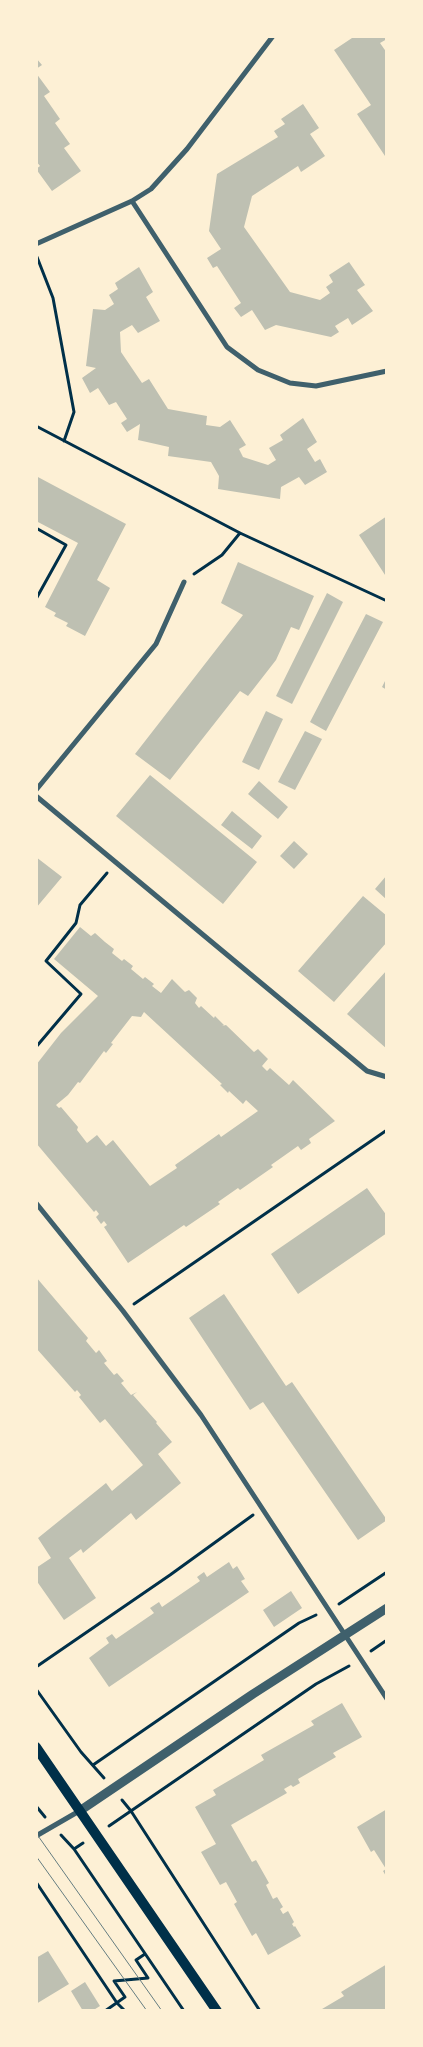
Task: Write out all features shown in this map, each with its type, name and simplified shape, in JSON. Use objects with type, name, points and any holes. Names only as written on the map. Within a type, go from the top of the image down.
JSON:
[{"type":"main road","points":[[36,1747],[217,2011]]},
{"type":"street","points":[[36,244],[132,201],[151,189],[187,149],[273,36]]},
{"type":"street","points":[[132,201],[227,347],[258,370],[290,383],[316,386],[387,371]]},
{"type":"street","points":[[36,790],[156,644],[184,582]]},
{"type":"street","points":[[36,796],[367,1071],[387,1077]]},
{"type":"street","points":[[36,1203],[123,1311],[201,1415],[359,1659],[387,1698]]},
{"type":"street","points":[[36,1836],[81,1810],[253,1694],[387,1608]]},
{"type":"path","points":[[36,254],[53,298],[74,412],[64,441]]},
{"type":"path","points":[[36,426],[240,533],[387,601]]},
{"type":"path","points":[[36,528],[66,545],[36,599]]},
{"type":"path","points":[[184,582],[222,555],[240,533]]},
{"type":"path","points":[[36,1047],[81,994],[46,961],[76,923],[80,905],[116,862]]},
{"type":"path","points":[[123,1311],[387,1130]]},
{"type":"path","points":[[36,1667],[170,1575],[262,1508]]},
{"type":"path","points":[[92,1765],[299,1623],[328,1610],[387,1572]]},
{"type":"path","points":[[131,1811],[316,1684],[338,1673],[387,1640]]},
{"type":"path","points":[[36,1689],[81,1752],[131,1811],[260,2011]]},
{"type":"path","points":[[36,1806],[74,1849],[184,2011]]},
{"type":"path","points":[[36,1882],[117,2003],[125,2011]]},
{"type":"path","points":[[105,2011],[125,1997],[114,1981],[148,1978],[136,1960],[145,1954]]},
{"type":"building","points":[[355,36],[387,36],[387,39],[380,43],[387,53],[387,159],[357,114],[371,105],[334,50]]},
{"type":"building","points":[[36,58],[42,65],[36,69]]},
{"type":"building","points":[[36,73],[50,92],[44,96],[60,119],[55,123],[70,144],[64,148],[81,171],[52,191],[36,169],[40,166],[36,161]]},
{"type":"building","points":[[303,104],[319,128],[310,134],[325,156],[301,172],[298,166],[252,196],[244,227],[290,292],[320,300],[330,293],[326,287],[333,282],[329,275],[349,262],[365,285],[357,290],[373,311],[352,325],[348,318],[335,326],[339,332],[331,337],[276,325],[265,330],[252,310],[241,317],[234,308],[241,303],[217,266],[213,268],[207,258],[221,249],[209,231],[217,174],[278,137],[274,131],[285,124],[281,119]]},
{"type":"building","points":[[139,267],[153,292],[146,297],[160,321],[138,333],[132,325],[120,332],[121,352],[142,383],[149,379],[168,409],[207,416],[206,425],[220,427],[230,420],[246,445],[239,449],[243,457],[268,465],[276,460],[269,448],[283,440],[280,435],[303,418],[317,442],[307,449],[315,462],[320,459],[327,472],[305,485],[299,477],[281,487],[280,499],[218,489],[219,476],[211,462],[168,456],[169,447],[138,440],[140,424],[127,432],[121,423],[127,419],[116,402],[109,405],[98,388],[90,393],[82,378],[96,368],[86,366],[93,309],[105,310],[114,304],[109,295],[118,289],[115,283]]},
{"type":"building","points":[[36,476],[126,524],[97,580],[110,588],[85,636],[66,626],[68,623],[54,616],[56,613],[45,607],[78,543],[36,521]]},
{"type":"building","points":[[387,516],[387,578],[359,535]]},
{"type":"building","points":[[238,562],[314,596],[299,630],[291,627],[276,660],[248,696],[240,691],[170,780],[135,754],[243,615],[221,603]]},
{"type":"building","points":[[327,593],[343,602],[292,704],[276,696]]},
{"type":"building","points":[[366,614],[383,622],[326,731],[310,722]]},
{"type":"building","points":[[387,677],[387,690],[382,687]]},
{"type":"building","points":[[266,711],[283,719],[259,770],[242,762]]},
{"type":"building","points":[[305,731],[322,739],[295,790],[278,782]]},
{"type":"building","points":[[150,775],[257,862],[223,904],[116,816]]},
{"type":"building","points":[[259,781],[288,807],[278,819],[248,794]]},
{"type":"building","points":[[232,811],[262,836],[252,849],[221,825]]},
{"type":"building","points":[[294,841],[308,854],[294,869],[280,856]]},
{"type":"building","points":[[36,857],[62,877],[36,908]]},
{"type":"building","points":[[387,875],[387,900],[375,889]]},
{"type":"building","points":[[363,896],[387,916],[387,942],[334,1002],[298,971]]},
{"type":"building","points":[[80,927],[91,936],[95,933],[114,949],[112,953],[122,961],[124,959],[133,966],[131,969],[143,979],[145,977],[154,984],[152,986],[161,993],[172,979],[185,992],[189,990],[197,998],[195,1003],[199,1008],[201,1006],[214,1018],[215,1016],[224,1025],[222,1026],[226,1025],[254,1052],[258,1049],[268,1059],[262,1066],[267,1071],[270,1068],[289,1085],[293,1080],[335,1121],[309,1139],[311,1143],[301,1150],[298,1146],[271,1165],[273,1167],[240,1190],[238,1188],[218,1202],[220,1204],[186,1227],[184,1225],[128,1263],[104,1227],[107,1225],[104,1221],[101,1224],[96,1217],[99,1214],[96,1210],[94,1212],[36,1143],[36,1065],[61,1033],[98,996],[54,959]],"holes":[[[144,1012],[222,1084],[220,1085],[228,1093],[229,1091],[243,1104],[246,1100],[258,1111],[221,1137],[219,1134],[175,1165],[177,1168],[150,1186],[113,1140],[106,1146],[97,1135],[87,1143],[77,1130],[78,1127],[61,1107],[59,1108],[56,1105],[68,1095],[78,1082],[80,1083],[104,1051],[106,1053],[113,1044],[111,1043],[132,1016],[141,1017]]]},
{"type":"building","points":[[387,970],[387,1049],[347,1014]]},
{"type":"building","points":[[367,1188],[387,1216],[387,1233],[298,1294],[271,1254]]},
{"type":"building","points":[[36,1277],[88,1338],[86,1341],[96,1353],[99,1350],[107,1361],[104,1363],[114,1375],[117,1373],[124,1381],[121,1383],[131,1395],[137,1392],[133,1395],[172,1442],[158,1454],[181,1483],[136,1520],[131,1513],[83,1553],[81,1549],[69,1558],[96,1598],[64,1620],[36,1580],[36,1568],[51,1558],[38,1538],[106,1483],[112,1491],[143,1465],[105,1419],[100,1423],[79,1397],[81,1395],[77,1390],[75,1392],[36,1348]]},
{"type":"building","points":[[224,1294],[286,1386],[292,1382],[387,1520],[358,1540],[263,1402],[250,1410],[189,1318]]},
{"type":"building","points":[[229,1562],[233,1569],[237,1566],[245,1579],[241,1581],[249,1592],[109,1687],[89,1658],[109,1643],[106,1638],[112,1634],[116,1639],[154,1613],[150,1608],[159,1602],[162,1607],[200,1581],[197,1577],[204,1572],[207,1577]]},
{"type":"building","points":[[291,1591],[302,1608],[274,1627],[263,1610]]},
{"type":"building","points":[[342,1703],[362,1737],[333,1753],[336,1757],[298,1779],[300,1783],[284,1789],[287,1793],[231,1825],[252,1862],[256,1860],[269,1883],[266,1885],[273,1899],[277,1897],[283,1907],[280,1909],[283,1914],[288,1911],[294,1922],[292,1924],[301,1936],[268,1955],[256,1933],[252,1936],[234,1904],[237,1902],[226,1882],[220,1885],[201,1852],[216,1844],[195,1807],[216,1795],[213,1790],[264,1760],[261,1755],[314,1725],[311,1721]]},
{"type":"building","points":[[387,1809],[387,1878],[383,1871],[386,1869],[374,1850],[371,1852],[357,1827]]},
{"type":"building","points":[[48,1951],[69,1984],[36,2004],[36,1958]]},
{"type":"building","points":[[387,1964],[387,2010],[323,2011],[322,2009],[344,1996],[341,1992]]},
{"type":"building","points":[[85,1982],[100,2006],[92,2011],[83,2011],[71,1991]]},
{"type":"tram line","points":[[36,1833],[162,2011]]},
{"type":"tram line","points":[[36,1856],[147,2011]]}]
